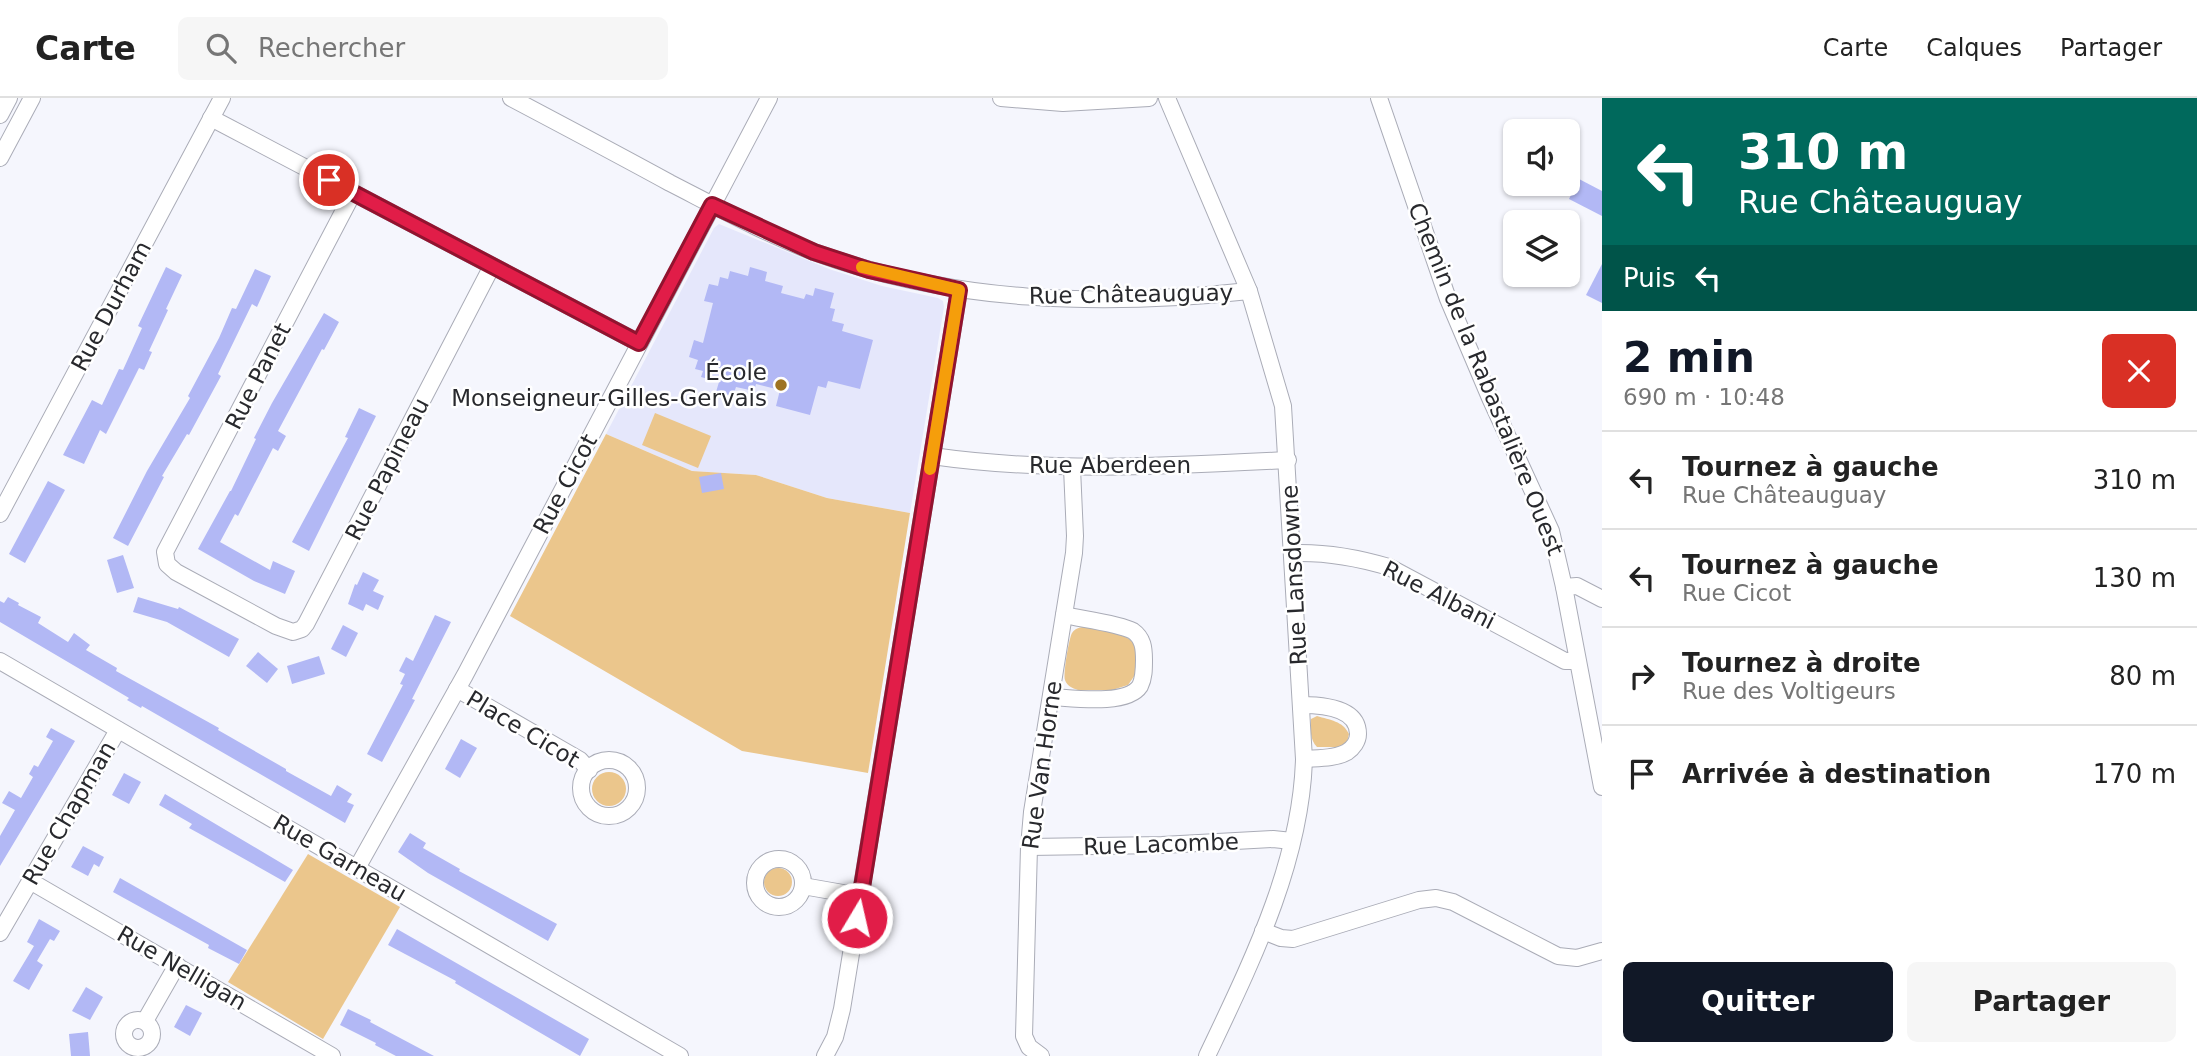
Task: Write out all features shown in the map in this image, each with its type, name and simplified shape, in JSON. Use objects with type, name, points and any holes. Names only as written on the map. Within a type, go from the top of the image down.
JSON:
[{"type":"street","points":[[0,115],[9,98]]},
{"type":"street","points":[[0,159],[32,98]]},
{"type":"street","name":"Rue Durham","points":[[0,514],[7,485],[222,98]]},
{"type":"street","name":"Rue Châteauguay","points":[[511,98],[712,205],[814,252],[869,270],[959,290],[1017,297],[1097,300],[1248,291]]},
{"type":"street","name":"Rue Cicot","points":[[357,868],[457,689],[769,98]]},
{"type":"street","points":[[1001,98],[1063,103],[1149,98]]},
{"type":"street","name":"Rue Lansdowne","points":[[1167,98],[1248,291],[1285,415],[1304,759],[1300,801],[1292,841],[1263,931],[1207,1056]]},
{"type":"street","name":"Chemin de la Rabastalière Ouest","points":[[1380,98],[1453,312],[1554,541],[1602,787]]},
{"type":"street","points":[[211,118],[639,343]]},
{"type":"street","name":"Rue Panet","points":[[296,632],[286,632],[176,572],[166,560],[167,544],[353,193]]},
{"type":"street","name":"Rue Papineau","points":[[296,632],[304,626],[320,597],[492,266]]},
{"type":"street","points":[[825,1056],[840,1020],[959,290]]},
{"type":"street","name":"Rue Aberdeen","points":[[932,456],[1021,466],[1072,468],[1288,460]]},
{"type":"street","name":"Rue Van Horne","points":[[1041,1056],[1029,1047],[1024,1036],[1029,847],[1032,812],[1075,545],[1072,468]]},
{"type":"street","name":"Rue Albani","points":[[1293,553],[1361,560],[1389,568],[1565,661],[1577,661]]},
{"type":"street","points":[[1564,587],[1577,586],[1602,598]]},
{"type":"street","points":[[1051,697],[1123,697],[1139,688],[1143,676],[1144,648],[1136,634],[1125,628],[1064,615]]},
{"type":"street","name":"Rue Garneau","points":[[0,661],[680,1056]]},
{"type":"street","name":"Place Cicot","points":[[457,689],[580,760],[589,769]]},
{"type":"street","points":[[1301,705],[1326,706],[1344,713],[1355,722],[1358,734],[1354,746],[1348,751],[1338,755],[1304,759]]},
{"type":"street","name":"Rue Chapman","points":[[0,933],[118,730]]},
{"type":"street","name":"Rue Lacombe","points":[[1029,847],[1162,845],[1273,839],[1292,841]]},
{"type":"street","name":"Rue Nelligan","points":[[30,881],[326,1054]]},
{"type":"street","points":[[803,886],[860,896]]},
{"type":"street","points":[[1263,931],[1281,938],[1293,939],[1419,900],[1436,898],[1458,904],[1558,956],[1577,958],[1602,951]]},
{"type":"street","points":[[145,1021],[177,965]]},
{"type":"shaded area","name":"École Monseigneur-Gilles-Gervais","points":[[719,224],[829,269],[943,301],[910,513],[827,498],[756,475],[692,471],[606,434],[714,228]]},
{"type":"shaded area","points":[[655,413],[711,436],[698,468],[642,445]]},
{"type":"shaded area","points":[[606,434],[692,471],[756,475],[827,498],[910,513],[868,773],[742,751],[510,616]]},
{"type":"shaded area","points":[[1088,627],[1121,635],[1136,646],[1135,675],[1128,685],[1112,690],[1078,690],[1067,684],[1065,671],[1071,636],[1077,628]]},
{"type":"shaded area","points":[[1317,716],[1343,726],[1349,734],[1347,742],[1340,747],[1317,747],[1312,737],[1311,719]]},
{"type":"shaded area","points":[[609,772],[621,777],[626,789],[621,801],[609,806],[597,801],[592,789],[597,777]]},
{"type":"shaded area","points":[[308,854],[400,907],[323,1039],[228,982]]},
{"type":"shaded area","points":[[778,868],[788,872],[792,882],[788,892],[778,896],[768,892],[764,882],[768,872]]},
{"type":"building","points":[[1580,180],[1602,191],[1602,216],[1569,199],[1570,196],[1580,196]]},
{"type":"building","points":[[1602,264],[1602,303],[1586,295]]},
{"type":"building","points":[[166,267],[182,275],[149,351],[152,352],[144,370],[139,368],[106,434],[100,430],[84,464],[63,455],[92,400],[102,405],[119,369],[123,370],[142,328],[138,326]]},
{"type":"building","points":[[750,267],[767,272],[765,281],[783,286],[781,293],[804,299],[806,294],[813,296],[815,288],[834,293],[830,308],[835,309],[832,321],[844,324],[842,331],[873,340],[860,389],[828,381],[826,388],[818,386],[810,415],[776,406],[780,390],[756,384],[754,391],[736,387],[733,396],[716,392],[719,382],[701,377],[703,371],[695,369],[698,360],[689,357],[694,340],[703,343],[713,303],[704,301],[709,284],[718,286],[720,277],[728,279],[730,271],[748,276]]},
{"type":"building","points":[[255,269],[271,276],[257,307],[252,304],[218,374],[221,376],[189,435],[187,434],[162,476],[164,477],[128,546],[113,538],[147,471],[190,398],[188,396],[232,308],[236,309]]},
{"type":"building","points":[[324,313],[339,322],[278,431],[286,436],[278,451],[273,448],[238,516],[235,514],[220,542],[270,570],[273,561],[295,571],[285,594],[254,581],[198,549],[231,491],[272,403]]},
{"type":"building","points":[[359,408],[376,416],[309,551],[292,542],[348,438],[345,437]]},
{"type":"building","points":[[721,473],[724,489],[702,493],[699,477]]},
{"type":"building","points":[[48,481],[65,490],[25,563],[9,554]]},
{"type":"building","points":[[123,555],[134,588],[117,593],[107,560]]},
{"type":"building","points":[[363,572],[379,580],[373,591],[384,596],[378,610],[366,604],[363,611],[348,604],[355,584],[357,585]]},
{"type":"building","points":[[8,597],[41,617],[38,623],[68,642],[74,633],[90,645],[86,650],[117,668],[116,671],[219,728],[218,730],[286,771],[331,796],[337,785],[352,794],[347,802],[354,805],[345,823],[142,706],[141,708],[127,700],[129,698],[0,622],[0,601],[4,603]]},
{"type":"building","points":[[138,597],[178,609],[179,607],[239,639],[229,657],[167,622],[133,612]]},
{"type":"building","points":[[435,615],[451,622],[412,699],[415,700],[382,762],[367,754],[403,685],[400,684],[405,674],[399,671],[406,657],[413,661]]},
{"type":"building","points":[[343,625],[358,633],[346,657],[331,649]]},
{"type":"building","points":[[258,652],[278,669],[267,683],[246,666]]},
{"type":"building","points":[[319,656],[325,674],[292,684],[287,666]]},
{"type":"building","points":[[51,728],[75,741],[0,866],[0,836],[15,810],[2,803],[9,791],[21,798],[33,777],[29,774],[34,765],[38,767],[53,741],[46,737]]},
{"type":"building","points":[[461,739],[477,748],[460,778],[445,769]]},
{"type":"building","points":[[124,773],[141,782],[129,804],[112,795]]},
{"type":"building","points":[[165,794],[293,870],[285,882],[189,828],[192,824],[159,805]]},
{"type":"building","points":[[410,833],[426,843],[423,848],[460,869],[459,871],[557,924],[548,941],[428,873],[398,852]]},
{"type":"building","points":[[83,846],[104,857],[99,867],[94,864],[88,876],[71,867]]},
{"type":"building","points":[[120,878],[247,950],[239,964],[113,892]]},
{"type":"building","points":[[39,919],[60,931],[54,941],[50,939],[37,961],[43,965],[29,990],[13,981],[34,946],[27,942]]},
{"type":"building","points":[[397,929],[589,1039],[580,1056],[455,983],[456,981],[388,945]]},
{"type":"building","points":[[86,987],[103,997],[90,1020],[72,1011]]},
{"type":"building","points":[[186,1005],[202,1013],[190,1036],[174,1027]]},
{"type":"building","points":[[348,1009],[434,1056],[396,1056],[375,1045],[376,1043],[340,1025]]},
{"type":"building","points":[[88,1032],[90,1056],[71,1056],[69,1034]]},
{"type":"slow traffic","points":[[862,267],[959,290],[930,469]]},
{"type":"place","name":"École Monseigneur-Gilles-Gervais","points":[[781,385]]},
{"type":"route","points":[[329,180],[639,343],[712,205],[814,252],[869,270],[959,290],[857,918]]}]
